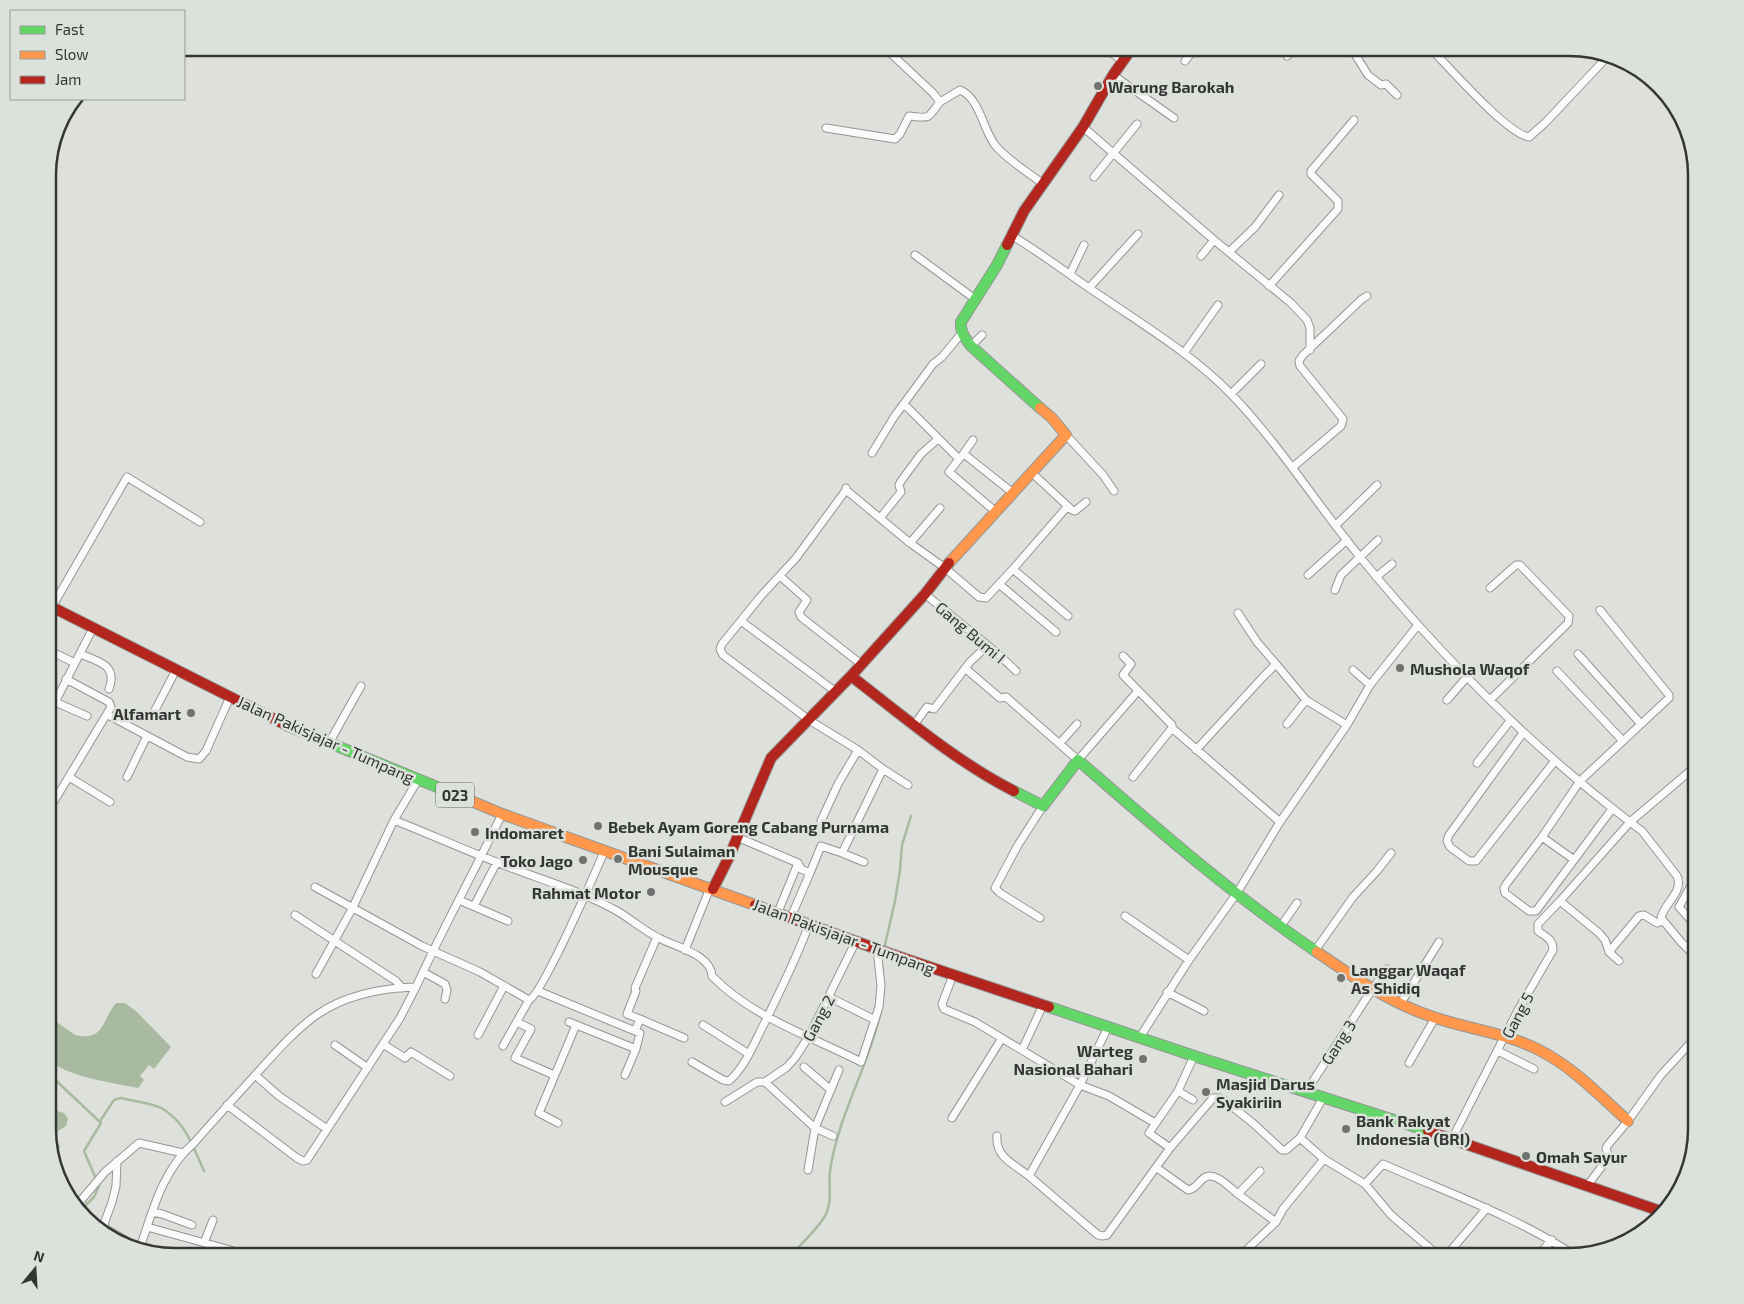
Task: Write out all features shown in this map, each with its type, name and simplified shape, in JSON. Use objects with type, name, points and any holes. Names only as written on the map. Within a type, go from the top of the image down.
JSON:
[{"type":"street","points":[[893,56],[933,93],[940,102]]},
{"type":"street","points":[[1116,56],[1122,60]]},
{"type":"street","points":[[872,453],[933,364],[942,357],[961,334],[961,322],[997,266],[1024,211],[1083,127],[1125,56]]},
{"type":"street","points":[[1185,60],[1188,56]]},
{"type":"street","points":[[1356,56],[1368,75],[1381,85],[1386,84],[1397,95]]},
{"type":"street","points":[[1438,56],[1498,117],[1522,134],[1529,136],[1545,122],[1603,61]]},
{"type":"street","points":[[1113,75],[1174,118]]},
{"type":"street","points":[[826,128],[895,139],[900,134],[909,116],[924,119],[928,117],[940,102],[957,91],[963,92],[980,112],[994,144],[1043,184]]},
{"type":"street","points":[[1269,286],[1338,209],[1338,201],[1317,182],[1311,171],[1354,120]]},
{"type":"street","points":[[1094,177],[1137,124]]},
{"type":"street","points":[[1083,127],[1290,303],[1307,320],[1310,328],[1310,350]]},
{"type":"street","points":[[1229,252],[1255,227],[1279,195]]},
{"type":"street","points":[[1089,288],[1138,234]]},
{"type":"street","points":[[1013,236],[1184,353],[1231,394],[1293,467],[1347,540],[1418,625],[1510,721],[1554,762],[1642,831],[1654,845],[1679,881],[1677,890],[1662,912],[1661,918],[1688,949]]},
{"type":"street","points":[[1201,256],[1214,240]]},
{"type":"street","points":[[1070,274],[1084,245]]},
{"type":"street","points":[[915,255],[975,299]]},
{"type":"street","points":[[1293,467],[1341,426],[1343,421],[1300,366],[1299,361],[1367,296]]},
{"type":"street","points":[[1184,353],[1218,305]]},
{"type":"street","points":[[961,334],[971,346],[1052,418],[1114,491]]},
{"type":"street","points":[[971,346],[982,335]]},
{"type":"street","points":[[1231,394],[1261,364]]},
{"type":"street","points":[[904,404],[938,439],[1013,493]]},
{"type":"street","points":[[685,950],[708,893],[713,889],[771,758],[851,676],[1066,435]]},
{"type":"street","points":[[880,518],[901,492],[899,485],[921,454],[938,439]]},
{"type":"street","points":[[973,440],[950,472],[996,512]]},
{"type":"street","points":[[1032,473],[1067,507],[1075,511],[1086,502]]},
{"type":"street","points":[[57,594],[127,477],[200,522]]},
{"type":"street","points":[[1336,525],[1377,485]]},
{"type":"street","points":[[908,785],[858,750],[809,720],[720,653],[722,644],[796,558],[846,489],[910,543],[984,598],[988,597],[1067,507]]},
{"type":"street","points":[[910,543],[940,508]]},
{"type":"street","points":[[1308,575],[1347,540]]},
{"type":"street","points":[[1335,590],[1339,578],[1378,540]]},
{"type":"street","points":[[1376,576],[1392,564]]},
{"type":"street","points":[[1490,588],[1511,568],[1520,565],[1569,616],[1569,619],[1568,623],[1490,700]]},
{"type":"street","points":[[1013,569],[1068,616]]},
{"type":"street","points":[[780,576],[807,600],[799,612],[802,617],[861,664]]},
{"type":"street","points":[[999,584],[1056,632]]},
{"type":"street","name":"Gang Bumi I","points":[[925,594],[1016,671]]},
{"type":"street","name":"Jalan Pakisjajar - Tumpang","points":[[57,610],[288,726],[502,814],[778,912],[856,942],[1194,1056],[1452,1139],[1656,1210]]},
{"type":"street","points":[[1600,610],[1670,696],[1580,782],[1504,888],[1505,893],[1529,911],[1533,912],[1539,908],[1573,859],[1612,809]]},
{"type":"street","points":[[1238,613],[1257,642],[1306,700],[1347,726]]},
{"type":"street","points":[[741,621],[836,692]]},
{"type":"street","points":[[1140,1037],[1167,992],[1237,893],[1280,822],[1347,726],[1370,685],[1418,625]]},
{"type":"street","points":[[57,698],[93,628]]},
{"type":"street","points":[[914,724],[926,707],[934,709],[987,646]]},
{"type":"street","points":[[57,654],[75,663]]},
{"type":"street","points":[[80,654],[103,662],[107,666],[112,678],[109,690]]},
{"type":"street","points":[[1578,654],[1641,724]]},
{"type":"street","points":[[1123,656],[1131,664],[1123,675],[1172,725],[1172,728],[1280,822]]},
{"type":"street","points":[[1196,750],[1276,664]]},
{"type":"street","points":[[966,669],[1000,698],[1006,697],[1237,893],[1314,952],[1400,1003],[1435,1018],[1505,1037],[1540,1050],[1587,1084],[1628,1121]]},
{"type":"street","points":[[153,714],[176,670]]},
{"type":"street","points":[[1353,670],[1370,685]]},
{"type":"street","points":[[1557,671],[1623,741]]},
{"type":"street","points":[[851,676],[990,778],[1043,806]]},
{"type":"street","points":[[1447,700],[1467,677]]},
{"type":"street","points":[[57,796],[108,715],[111,707],[109,702],[66,679]]},
{"type":"street","points":[[329,743],[361,686]]},
{"type":"street","points":[[1040,918],[995,888],[1043,806],[1078,760],[1138,691]]},
{"type":"street","points":[[108,715],[186,757],[198,759],[206,751],[230,697]]},
{"type":"street","points":[[1287,724],[1306,700]]},
{"type":"street","points":[[57,703],[87,716]]},
{"type":"street","points":[[1477,763],[1510,721]]},
{"type":"street","points":[[1060,743],[1077,724]]},
{"type":"street","points":[[1133,777],[1172,728]]},
{"type":"street","points":[[1523,733],[1449,836],[1450,847],[1469,861],[1476,861],[1554,762]]},
{"type":"street","points":[[127,777],[147,736]]},
{"type":"street","points":[[821,821],[838,784],[858,750]]},
{"type":"street","points":[[842,853],[883,768]]},
{"type":"street","points":[[1619,961],[1609,952],[1599,933],[1560,901],[1630,822],[1688,774]]},
{"type":"street","points":[[70,777],[110,802]]},
{"type":"street","points":[[316,974],[352,909],[394,820],[418,780]]},
{"type":"street","points":[[227,1105],[301,1161],[305,1161],[308,1158],[408,1005],[432,951],[502,814]]},
{"type":"street","points":[[394,820],[585,896],[617,911],[657,938],[685,950],[708,963],[712,976],[745,1004],[861,1062],[875,1020],[881,986],[881,950]]},
{"type":"street","points":[[737,837],[798,863],[800,868],[810,873]]},
{"type":"street","points":[[1542,837],[1573,859]]},
{"type":"street","points":[[791,917],[821,846],[864,862]]},
{"type":"street","points":[[503,1046],[529,1000],[538,991],[585,896],[605,850]]},
{"type":"street","points":[[1314,952],[1353,897],[1391,853]]},
{"type":"street","points":[[474,906],[497,862]]},
{"type":"street","points":[[778,912],[798,863]]},
{"type":"street","points":[[315,887],[352,909],[432,951],[480,972],[529,1000]]},
{"type":"street","points":[[1688,891],[1679,907],[1688,917]]},
{"type":"street","points":[[459,900],[508,921]]},
{"type":"street","name":"Gang 5","points":[[1452,1139],[1517,1012],[1553,950],[1553,943],[1550,939],[1538,931],[1538,924],[1560,901]]},
{"type":"street","points":[[1281,926],[1297,903]]},
{"type":"street","points":[[295,915],[396,981],[402,988]]},
{"type":"street","points":[[1609,952],[1639,916],[1644,915],[1657,923],[1663,921]]},
{"type":"street","points":[[1125,916],[1189,960]]},
{"type":"street","points":[[692,1062],[723,1080],[729,1081],[749,1054],[798,954],[809,924]]},
{"type":"street","points":[[657,938],[634,988],[636,991],[627,1014],[684,1038]]},
{"type":"street","name":"Gang 2","points":[[725,1102],[757,1082],[765,1082],[791,1063],[809,1036],[856,942]]},
{"type":"street","points":[[1400,1003],[1439,942]]},
{"type":"street","name":"Gang 3","points":[[1306,1092],[1387,969]]},
{"type":"street","points":[[423,972],[445,984],[447,990],[445,999]]},
{"type":"street","points":[[953,975],[942,1004],[943,1008],[975,1022],[1080,1085],[1116,1100],[1155,1123]]},
{"type":"street","points":[[478,1035],[504,986]]},
{"type":"street","points":[[142,1242],[160,1191],[183,1153],[283,1044],[319,1014],[335,1005],[368,993],[416,987]]},
{"type":"street","points":[[538,991],[641,1034],[625,1075]]},
{"type":"street","points":[[1167,992],[1204,1011]]},
{"type":"street","points":[[829,997],[875,1020]]},
{"type":"street","points":[[1022,1050],[1044,1005]]},
{"type":"street","points":[[1409,1063],[1435,1018]]},
{"type":"street","points":[[635,1031],[640,1019]]},
{"type":"street","points":[[517,1022],[531,1029],[515,1058],[554,1075]]},
{"type":"street","points":[[558,1123],[539,1114],[572,1024],[636,1049]]},
{"type":"street","points":[[703,1025],[749,1054]]},
{"type":"street","points":[[1029,1176],[1080,1085],[1108,1027]]},
{"type":"street","points":[[952,1118],[1002,1038]]},
{"type":"street","points":[[383,1044],[405,1058],[411,1052],[450,1076]]},
{"type":"street","points":[[335,1045],[368,1068]]},
{"type":"street","points":[[1587,1186],[1609,1157],[1606,1149],[1608,1146],[1661,1075],[1688,1045]]},
{"type":"street","points":[[1498,1052],[1534,1069]]},
{"type":"street","points":[[1170,1148],[1150,1135],[1150,1131],[1178,1091],[1194,1056]]},
{"type":"street","points":[[804,1067],[830,1090]]},
{"type":"street","points":[[808,1170],[815,1128],[839,1070]]},
{"type":"street","points":[[255,1075],[279,1096],[327,1129]]},
{"type":"street","points":[[765,1082],[815,1128],[833,1136]]},
{"type":"street","points":[[1178,1091],[1193,1100]]},
{"type":"street","points":[[997,1136],[997,1149],[1001,1155],[1029,1176],[1098,1235],[1102,1236],[1107,1235],[1170,1148],[1197,1119],[1213,1098],[1216,1097],[1224,1100],[1282,1150],[1288,1149],[1300,1138],[1323,1098]]},
{"type":"street","points":[[1300,1138],[1324,1159],[1365,1184],[1390,1215],[1429,1248]]},
{"type":"street","points":[[80,1200],[117,1161],[139,1143],[183,1153]]},
{"type":"street","points":[[1248,1248],[1276,1222],[1283,1209],[1324,1159]]},
{"type":"street","points":[[104,1224],[116,1186],[117,1161]]},
{"type":"street","points":[[1365,1184],[1383,1164],[1487,1208],[1552,1240],[1564,1248]]},
{"type":"street","points":[[1157,1168],[1188,1190],[1196,1187],[1204,1178],[1211,1176],[1218,1178],[1276,1222]]},
{"type":"street","points":[[1238,1194],[1260,1171]]},
{"type":"street","points":[[1453,1248],[1487,1208]]},
{"type":"street","points":[[152,1212],[192,1225]]},
{"type":"street","points":[[204,1243],[213,1220]]},
{"type":"street","points":[[147,1227],[223,1248]]},
{"type":"street","points":[[1544,1248],[1552,1240]]},
{"type":"shaded area","points":[[116,1003],[125,1003],[137,1012],[171,1047],[154,1069],[149,1065],[140,1076],[144,1080],[138,1088],[88,1078],[57,1065],[57,1022],[75,1035],[92,1035],[101,1028]]},
{"type":"shaded area","points":[[57,1111],[64,1113],[68,1119],[66,1126],[57,1132]]},
{"type":"waterway","points":[[884,949],[895,901],[902,845],[911,816]]},
{"type":"waterway","points":[[881,961],[883,973]]},
{"type":"waterway","points":[[798,1248],[817,1227],[827,1211],[830,1200],[830,1171],[834,1150],[846,1110],[876,1031],[881,1011]]},
{"type":"waterway","points":[[57,1081],[101,1123],[84,1151],[99,1186],[94,1197],[85,1206]]},
{"type":"waterway","points":[[100,1121],[114,1100],[121,1098],[159,1107],[178,1121],[183,1128],[204,1171]]},
{"type":"traffic: fast","points":[[1007,245],[997,265],[961,322],[961,329],[971,346],[1040,408]]},
{"type":"traffic: fast","points":[[288,726],[464,798]]},
{"type":"traffic: fast","points":[[1014,791],[1043,806],[1078,760],[1224,884],[1317,952]]},
{"type":"traffic: fast","points":[[1049,1007],[1428,1131]]},
{"type":"traffic: slow","points":[[949,563],[1066,435],[1052,418],[1040,408]]},
{"type":"traffic: slow","points":[[464,798],[502,814],[755,905]]},
{"type":"traffic: slow","points":[[1317,952],[1359,980],[1418,1012],[1513,1039],[1539,1050],[1575,1073],[1628,1121]]},
{"type":"traffic: jam","points":[[1007,245],[1024,211],[1083,127],[1126,56]]},
{"type":"traffic: jam","points":[[713,889],[729,857],[771,758],[851,676],[925,594],[949,563]]},
{"type":"traffic: jam","points":[[57,610],[288,726]]},
{"type":"traffic: jam","points":[[851,676],[950,752],[1014,791]]},
{"type":"traffic: jam","points":[[755,905],[888,953],[1049,1007]]},
{"type":"traffic: jam","points":[[1428,1131],[1656,1210]]},
{"type":"place","name":"Warung Barokah","points":[[1098,86]]},
{"type":"place","name":"Mushola Waqof","points":[[1400,668]]},
{"type":"place","name":"Alfamart","points":[[191,713]]},
{"type":"place","name":"Bebek Ayam Goreng Cabang Purnama","points":[[598,826]]},
{"type":"place","name":"Indomaret","points":[[475,832]]},
{"type":"place","name":"Bani Sulaiman Mousque","points":[[618,859]]},
{"type":"place","name":"Toko Jago","points":[[583,860]]},
{"type":"place","name":"Rahmat Motor","points":[[651,892]]},
{"type":"place","name":"Langgar Waqaf As Shidiq","points":[[1341,978]]},
{"type":"place","name":"Warteg Nasional Bahari","points":[[1143,1059]]},
{"type":"place","name":"Masjid Darus Syakiriin","points":[[1206,1092]]},
{"type":"place","name":"Bank Rakyat Indonesia (BRI)","points":[[1346,1129]]},
{"type":"place","name":"Omah Sayur","points":[[1526,1156]]}]
